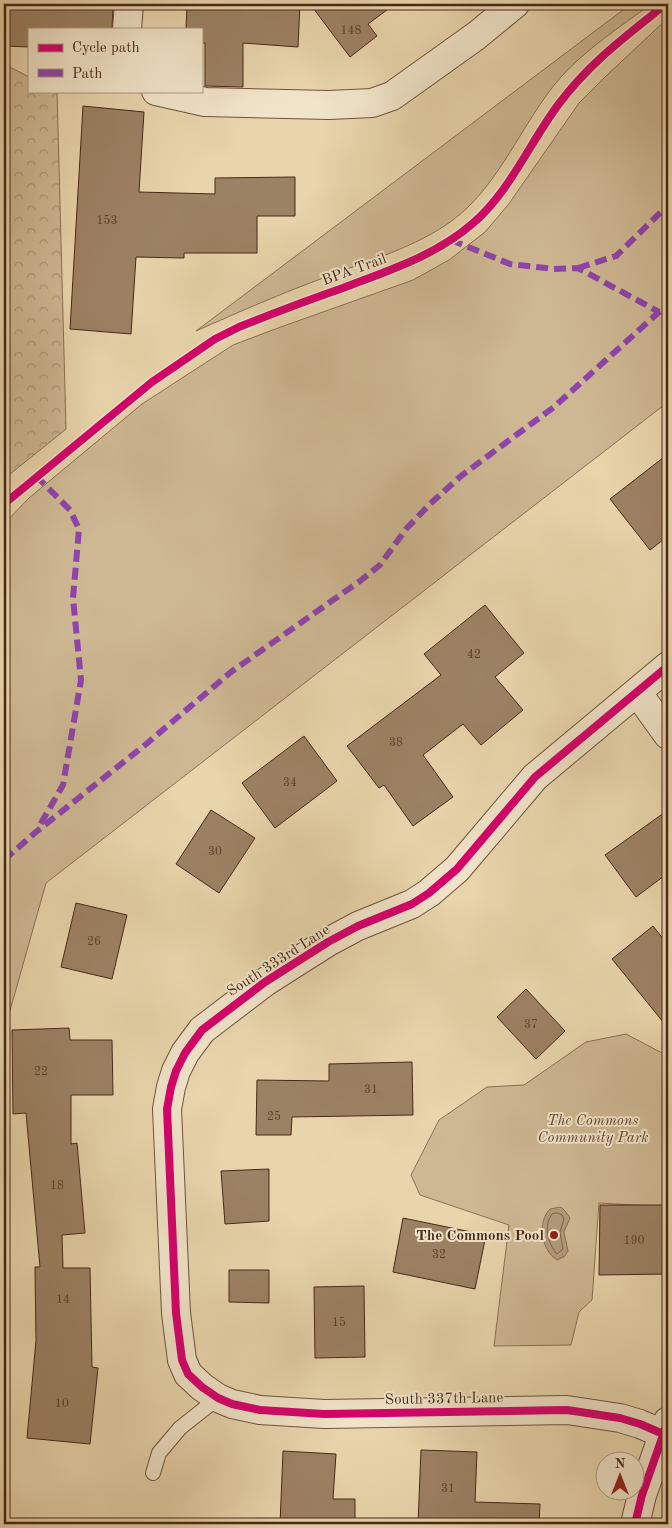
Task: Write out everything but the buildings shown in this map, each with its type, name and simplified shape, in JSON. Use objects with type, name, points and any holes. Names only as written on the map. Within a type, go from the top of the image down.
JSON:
[{"type":"street","points":[[127,28],[129,4]]},
{"type":"street","points":[[160,92],[205,102],[329,105],[372,103],[392,96],[476,36],[515,4]]},
{"type":"street","name":"South 333rd Lane","points":[[218,1398],[188,1374],[182,1360],[176,1312],[167,1109],[170,1087],[185,1053],[202,1030],[265,982],[328,942],[358,926],[412,904],[429,893],[456,869],[535,777],[668,666]]},
{"type":"street","points":[[637,692],[668,735]]},
{"type":"street","name":"South 337th Lane","points":[[218,1398],[232,1404],[260,1410],[324,1414],[568,1410],[620,1418],[666,1430]]},
{"type":"street","points":[[635,1524],[642,1495],[666,1430]]},
{"type":"lane","points":[[152,1473],[159,1453],[180,1428],[218,1398]]},
{"type":"green space","points":[[631,4],[651,4],[615,30],[570,67],[546,95],[484,189],[470,206],[453,220],[407,246],[293,290],[196,331]]},
{"type":"green space","points":[[668,18],[668,402],[46,883],[4,1032],[4,524],[29,498],[142,404],[233,345],[413,280],[449,260],[485,232],[508,205],[579,103]]},
{"type":"green space","points":[[4,64],[28,76],[28,92],[57,92],[66,429],[4,479]]},
{"type":"green space","name":"The Commons Community Park","points":[[626,1034],[668,1056],[668,1207],[599,1203],[592,1300],[579,1312],[571,1345],[494,1346],[509,1225],[420,1195],[411,1175],[439,1120],[487,1087],[524,1085],[586,1042]]},
{"type":"water","name":"The Commons Pool","points":[[561,1207],[570,1218],[564,1232],[568,1251],[565,1256],[557,1260],[547,1250],[542,1228],[543,1221],[550,1209]]},
{"type":"marked path","points":[[578,268],[616,256],[662,211],[668,201]]},
{"type":"marked path","points":[[451,240],[510,264],[554,269],[578,268],[659,312]]},
{"type":"marked path","points":[[4,860],[231,672],[380,565],[406,529],[461,476],[554,407],[668,306]]},
{"type":"marked path","points":[[36,476],[70,510],[79,529],[73,598],[81,680],[63,785],[40,825]]},
{"type":"cycle path","name":"BPA Trail","points":[[4,504],[152,382],[215,339],[239,327],[410,262],[458,235],[485,212],[497,198],[547,120],[582,76],[666,4]]},
{"type":"cycle path","points":[[668,666],[535,777],[457,869],[429,893],[412,904],[358,926],[328,942],[265,982],[202,1030],[185,1053],[176,1071],[167,1109],[176,1313],[182,1360],[188,1374],[218,1398],[232,1404],[260,1410],[324,1414],[567,1410],[620,1418],[668,1436]]},
{"type":"cycle path","points":[[635,1524],[642,1495],[668,1421]]},
{"type":"place","name":"The Commons Pool","points":[[554,1235]]}]
